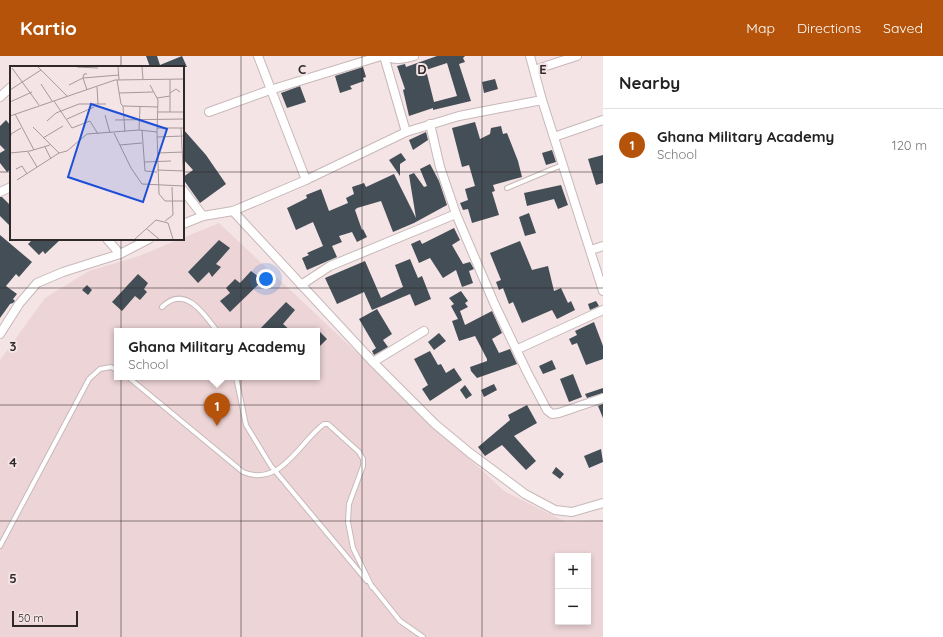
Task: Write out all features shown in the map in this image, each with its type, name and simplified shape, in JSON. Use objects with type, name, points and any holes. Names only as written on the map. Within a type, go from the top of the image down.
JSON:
[{"type":"street","points":[[258,56],[306,180]]},
{"type":"street","points":[[209,112],[270,90],[380,56]]},
{"type":"street","points":[[385,56],[391,59],[404,59],[414,56]]},
{"type":"street","points":[[385,56],[406,132]]},
{"type":"street","points":[[530,56],[542,100],[603,291]]},
{"type":"street","points":[[534,70],[576,56]]},
{"type":"street","points":[[0,97],[10,88]]},
{"type":"street","points":[[184,224],[203,216],[233,211],[306,180],[406,132],[459,116],[542,100]]},
{"type":"street","points":[[554,137],[603,120]]},
{"type":"street","points":[[430,124],[440,167],[456,214],[494,303],[518,349],[530,377],[548,410],[552,414],[559,413],[603,398]]},
{"type":"street","points":[[0,192],[10,187]]},
{"type":"street","points":[[184,191],[203,216]]},
{"type":"street","points":[[233,211],[373,362],[435,424],[493,471],[525,494],[555,510],[572,512],[603,503]]},
{"type":"street","points":[[301,285],[330,266],[456,214]]},
{"type":"street","points":[[108,240],[120,254]]},
{"type":"street","points":[[0,334],[19,304],[37,283],[63,272],[120,254],[147,240]]},
{"type":"street","points":[[591,250],[603,246]]},
{"type":"street","points":[[518,349],[603,310]]},
{"type":"street","points":[[373,362],[424,330]]},
{"type":"lane","points":[[507,188],[563,165]]},
{"type":"lane","points":[[162,307],[173,300],[183,299],[189,301],[202,310],[215,328]]},
{"type":"lane","points":[[0,546],[89,379],[100,369],[111,367],[114,368]]},
{"type":"lane","points":[[132,380],[243,472],[254,475],[275,471],[287,463],[324,424],[337,432],[361,454],[363,466],[349,504],[348,522],[353,548],[372,587]]},
{"type":"lane","points":[[237,380],[246,425],[275,471],[400,621],[423,637]]},
{"type":"shaded area","points":[[219,223],[504,491],[566,522],[603,520],[603,637],[0,637],[0,360],[45,298],[89,271],[139,256],[178,240],[184,240],[184,237]]},
{"type":"building","points":[[146,56],[157,56],[160,65],[182,56],[187,67],[184,66],[150,66]]},
{"type":"building","points":[[437,56],[465,56],[463,58],[465,62],[459,64],[471,101],[433,110],[433,108],[409,116],[403,90],[405,89],[397,66],[405,64],[406,67]],"holes":[[[447,63],[457,96],[434,102],[426,70]]]},
{"type":"building","points":[[363,67],[366,77],[363,78],[364,81],[350,86],[352,89],[340,93],[335,76]]},
{"type":"building","points":[[495,79],[498,89],[484,93],[482,82]]},
{"type":"building","points":[[300,86],[306,102],[287,108],[281,93]]},
{"type":"building","points":[[6,120],[10,125],[10,170],[7,172],[0,163],[0,153],[5,150],[0,145],[0,126]]},
{"type":"building","points":[[475,122],[480,139],[490,134],[491,128],[501,126],[503,134],[507,133],[518,161],[522,177],[493,185],[495,191],[492,192],[499,215],[472,223],[468,209],[463,210],[460,203],[468,200],[465,189],[475,186],[469,165],[462,167],[452,128]]},
{"type":"building","points":[[184,130],[206,155],[226,184],[200,203],[184,180],[184,176],[193,170],[184,160]]},
{"type":"building","points":[[426,132],[428,140],[413,150],[409,140]]},
{"type":"building","points":[[552,150],[556,162],[546,165],[542,153]]},
{"type":"building","points":[[401,153],[406,160],[400,164],[400,176],[389,160]]},
{"type":"building","points":[[603,155],[603,183],[596,185],[588,159]]},
{"type":"building","points":[[430,164],[439,181],[447,205],[414,223],[393,232],[381,201],[357,208],[355,210],[362,230],[363,229],[367,237],[357,242],[352,232],[339,236],[342,242],[332,246],[337,257],[307,270],[302,258],[309,255],[307,253],[323,246],[313,222],[296,230],[287,208],[307,198],[306,195],[321,189],[329,211],[348,203],[346,198],[354,194],[352,187],[364,183],[366,187],[394,174],[416,218],[409,175],[414,173],[424,187],[427,186],[420,169]]},
{"type":"building","points":[[561,185],[568,205],[558,209],[554,199],[527,206],[524,193]]},
{"type":"building","points":[[0,197],[2,197],[10,205],[10,226],[0,216]]},
{"type":"building","points":[[529,213],[536,233],[525,236],[519,217]]},
{"type":"building","points":[[454,228],[460,240],[452,245],[463,264],[470,262],[474,269],[469,271],[473,283],[462,287],[456,270],[443,278],[430,258],[419,263],[411,244],[420,240],[422,244]]},
{"type":"building","points":[[0,235],[32,262],[19,277],[16,274],[6,286],[17,294],[13,299],[15,301],[10,304],[0,318]]},
{"type":"building","points":[[32,240],[60,240],[45,254],[43,251],[39,255],[28,244]]},
{"type":"building","points":[[219,240],[230,248],[216,264],[221,267],[212,277],[209,272],[198,283],[188,272]]},
{"type":"building","points":[[520,241],[532,270],[548,266],[554,291],[561,288],[568,303],[571,301],[575,310],[557,319],[552,310],[522,323],[513,302],[509,304],[503,288],[499,290],[496,282],[501,280],[490,253]]},
{"type":"building","points":[[410,259],[418,278],[422,276],[431,299],[415,306],[410,294],[372,310],[364,292],[337,304],[325,278],[365,261],[381,298],[403,287],[395,265]]},
{"type":"building","points":[[251,271],[263,280],[230,312],[220,301],[230,293],[226,288],[235,279],[240,283]]},
{"type":"building","points":[[138,274],[148,283],[144,289],[147,292],[140,300],[135,296],[122,311],[112,302]]},
{"type":"building","points":[[87,285],[92,290],[88,295],[82,290]]},
{"type":"building","points":[[461,291],[468,301],[465,303],[468,307],[460,311],[465,325],[492,311],[502,333],[492,339],[499,353],[510,349],[517,364],[477,378],[471,371],[470,367],[487,361],[487,359],[475,336],[459,341],[452,321],[458,319],[451,306],[454,304],[449,298]]},
{"type":"building","points":[[596,301],[599,306],[590,310],[588,304]]},
{"type":"building","points":[[286,302],[295,310],[283,324],[288,328],[261,328]]},
{"type":"building","points":[[377,309],[392,334],[383,340],[388,347],[374,355],[372,351],[376,348],[359,319]]},
{"type":"building","points":[[594,322],[603,346],[603,359],[586,365],[577,343],[572,345],[569,339],[577,335],[575,331]]},
{"type":"building","points":[[320,332],[327,339],[320,346]]},
{"type":"building","points":[[439,333],[446,341],[434,350],[428,342]]},
{"type":"building","points":[[430,351],[438,365],[441,364],[446,373],[454,368],[462,380],[430,401],[422,389],[428,385],[414,359]]},
{"type":"building","points":[[552,360],[556,369],[543,374],[539,366]]},
{"type":"building","points":[[573,374],[582,397],[569,402],[560,379]]},
{"type":"building","points":[[494,384],[497,390],[484,397],[481,390]]},
{"type":"building","points":[[465,385],[472,395],[466,399],[460,390]]},
{"type":"building","points":[[603,388],[603,393],[587,398],[585,394]]},
{"type":"building","points":[[603,404],[603,418],[598,406]]},
{"type":"building","points":[[527,405],[537,423],[514,436],[536,461],[526,470],[502,445],[485,456],[478,447],[510,420],[508,415]]},
{"type":"building","points":[[601,449],[603,462],[589,468],[584,456]]},
{"type":"building","points":[[556,467],[564,474],[560,479],[552,473]]},
{"type":"place","name":"Ghana Military Academy","points":[[217,426]]}]
